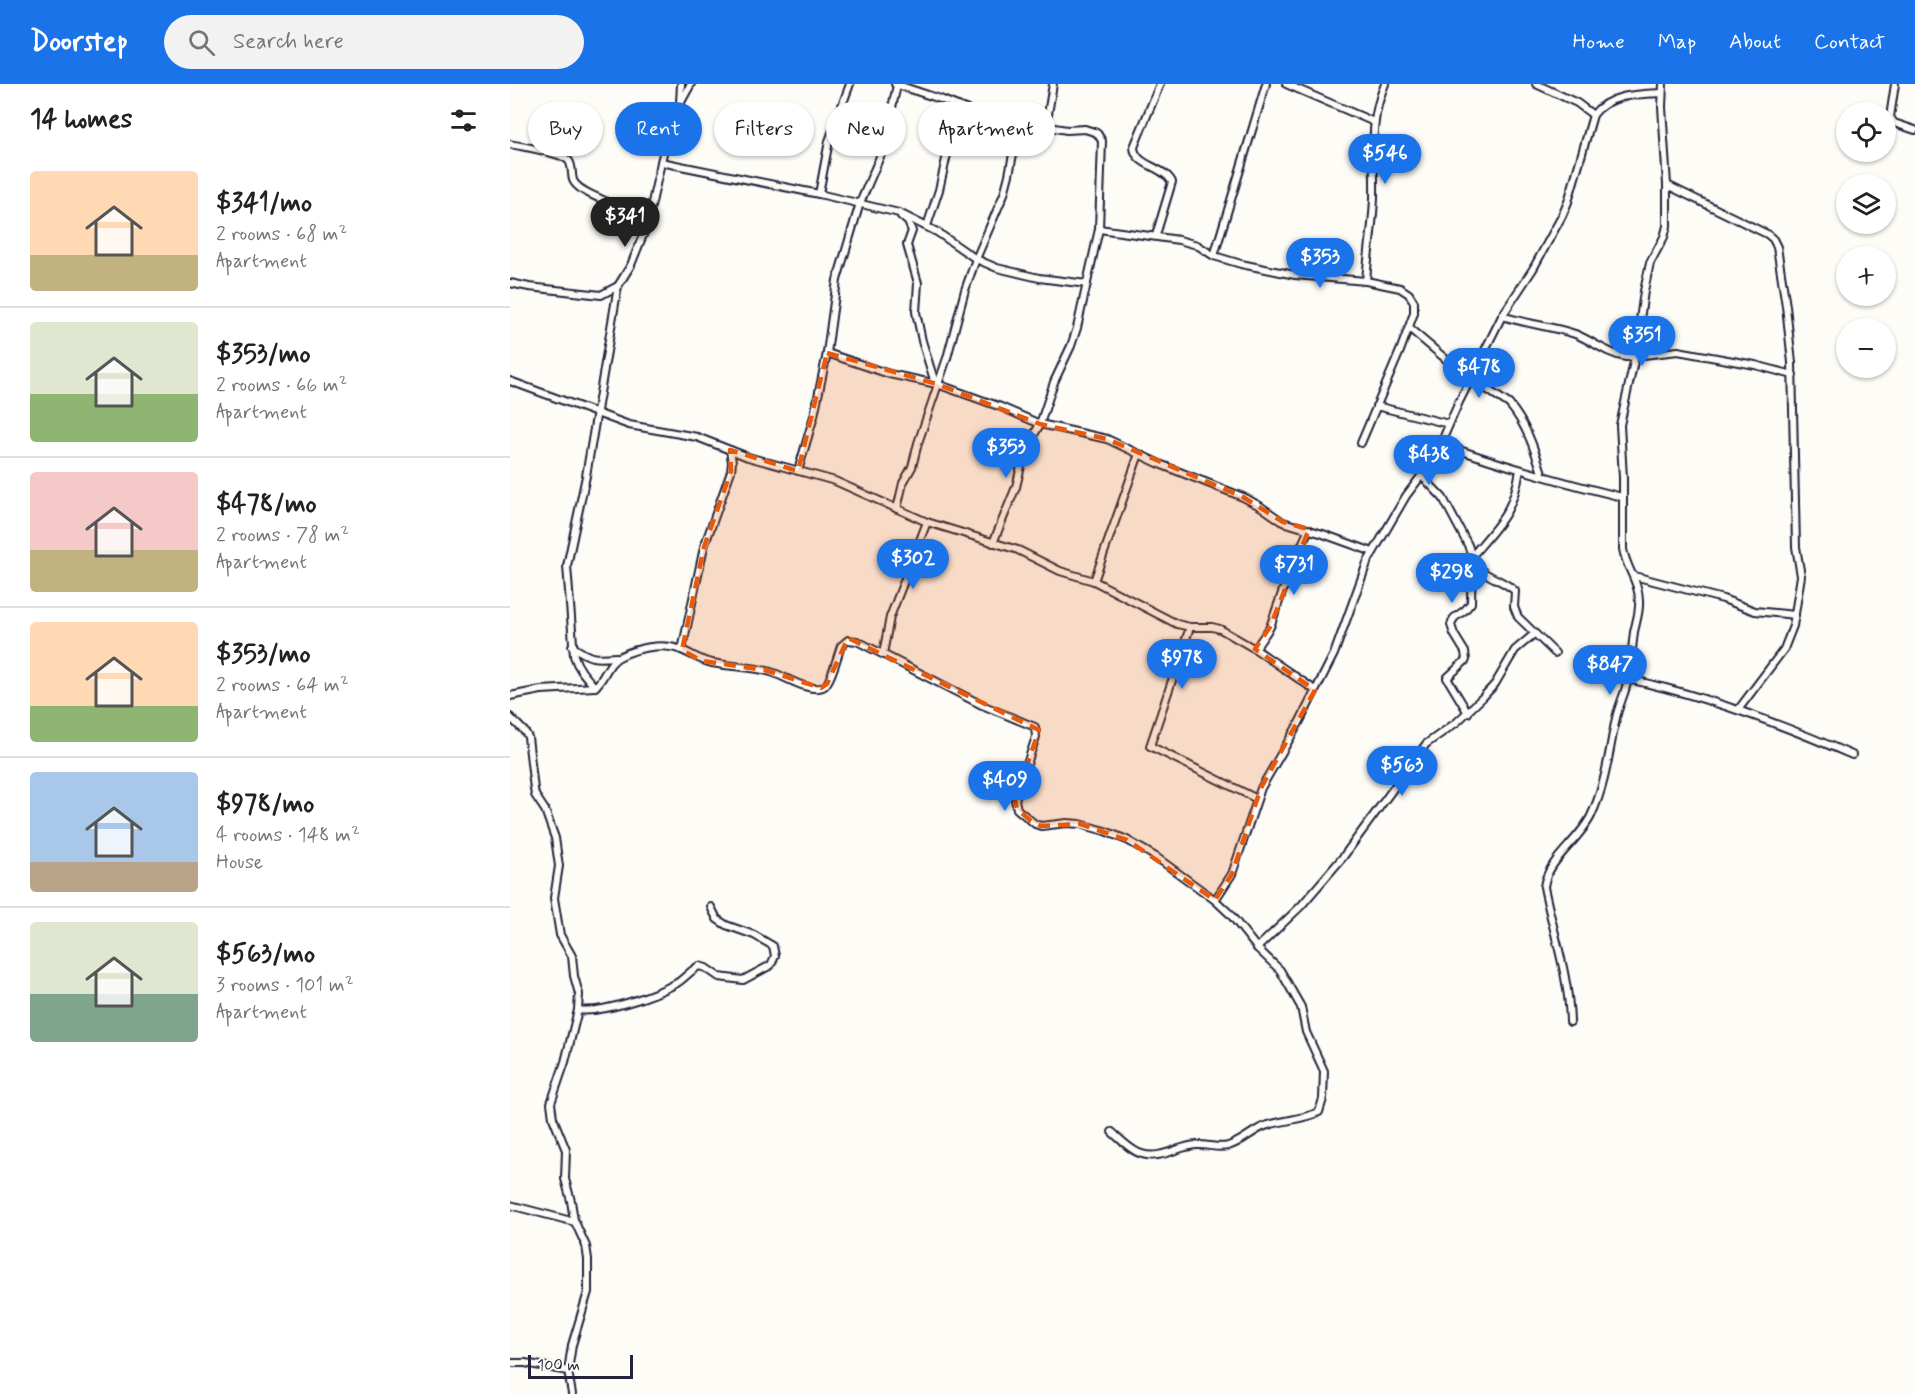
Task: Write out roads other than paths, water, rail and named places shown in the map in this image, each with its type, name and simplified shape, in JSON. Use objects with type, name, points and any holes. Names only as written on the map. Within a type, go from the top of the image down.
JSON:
[{"type":"street","points":[[680,102],[681,84]]},
{"type":"street","points":[[681,102],[691,84]]},
{"type":"street","points":[[819,194],[830,141],[850,84]]},
{"type":"street","points":[[798,471],[814,416],[837,280],[860,203],[882,152],[896,84],[947,102]]},
{"type":"street","points":[[1050,102],[1053,84]]},
{"type":"street","points":[[1156,236],[1172,182],[1169,177],[1138,158],[1134,153],[1134,147],[1160,84]]},
{"type":"street","points":[[1214,256],[1266,84]]},
{"type":"street","points":[[1286,84],[1374,122]]},
{"type":"street","points":[[1366,281],[1374,198],[1374,122],[1377,104],[1385,84]]},
{"type":"street","points":[[1536,84],[1577,103],[1593,115]]},
{"type":"street","points":[[1570,1022],[1566,981],[1544,887],[1545,876],[1577,838],[1588,821],[1606,774],[1617,714],[1628,679],[1640,602],[1634,576],[1627,566],[1623,549],[1620,425],[1635,357],[1650,263],[1664,237],[1666,226],[1667,184],[1663,84]]},
{"type":"street","points":[[1895,84],[1890,117],[1894,123],[1915,130]]},
{"type":"street","points":[[1215,900],[1232,874],[1257,799],[1334,654],[1358,584],[1373,552],[1406,496],[1434,459],[1460,398],[1502,316],[1533,269],[1562,216],[1593,115],[1611,100],[1662,93]]},
{"type":"street","points":[[993,543],[1016,487],[1029,444],[1040,424],[1054,382],[1071,346],[1099,229],[1103,150],[1100,136],[1085,129],[1055,128]]},
{"type":"street","points":[[510,144],[558,155],[568,160],[574,182],[605,201]]},
{"type":"street","points":[[595,687],[577,665],[572,646],[567,566],[586,476],[618,286],[631,265],[645,230],[663,156]]},
{"type":"street","points":[[927,226],[939,190],[947,156]]},
{"type":"street","points":[[897,509],[903,483],[912,467],[936,384],[947,358],[965,290],[1009,175],[1012,156]]},
{"type":"street","points":[[661,162],[819,194],[899,213],[927,226],[976,259],[997,268],[1087,284]]},
{"type":"street","points":[[1667,184],[1773,239],[1777,248],[1785,298],[1793,375],[1796,540],[1801,571],[1795,615],[1784,649],[1738,710]]},
{"type":"street","points":[[899,213],[908,222],[912,231],[907,245],[918,283],[916,312],[922,341],[936,384]]},
{"type":"street","points":[[1099,229],[1197,244],[1214,256],[1241,264],[1295,275],[1366,281],[1400,288],[1409,294],[1415,308],[1361,443]]},
{"type":"street","points":[[510,284],[601,295],[618,286]]},
{"type":"street","points":[[1502,316],[1570,332],[1619,356],[1635,357],[1678,351],[1755,365],[1793,375]]},
{"type":"street","points":[[1408,328],[1471,380],[1502,399],[1515,412],[1532,441],[1543,476]]},
{"type":"street","points":[[826,353],[889,374],[936,384],[1001,407],[1040,424],[1100,436],[1254,502],[1283,522],[1373,552]]},
{"type":"street","points":[[510,381],[629,425],[697,437],[730,450],[852,487],[927,522],[1018,550],[1060,571],[1094,581],[1164,619],[1190,627],[1216,627],[1255,649],[1315,690]]},
{"type":"street","points":[[1376,406],[1449,424]]},
{"type":"street","points":[[1442,444],[1520,470],[1622,497]]},
{"type":"street","points":[[681,650],[704,547],[731,471],[730,450]]},
{"type":"street","points":[[1094,581],[1139,454]]},
{"type":"street","points":[[1468,713],[1447,678],[1466,660],[1465,652],[1451,625],[1454,618],[1471,603],[1472,558],[1505,516],[1512,503],[1520,470]]},
{"type":"street","points":[[1422,476],[1443,498],[1481,572],[1515,591],[1516,611],[1523,623],[1555,653]]},
{"type":"street","points":[[883,654],[890,617],[927,522]]},
{"type":"street","points":[[1255,649],[1270,627],[1289,573],[1309,530]]},
{"type":"street","points":[[1634,576],[1723,599],[1742,608],[1795,615]]},
{"type":"street","points":[[1190,627],[1150,746],[1257,799]]},
{"type":"street","points":[[1257,948],[1301,906],[1343,857],[1426,744],[1468,713],[1495,684],[1515,650],[1534,634]]},
{"type":"street","points":[[510,696],[541,690],[595,687],[600,683],[609,666],[619,657],[650,647],[675,648],[702,661],[765,670],[802,685],[814,688],[825,687],[841,646],[845,641],[852,639],[982,705],[1035,727],[1036,737],[1014,804],[1017,810],[1041,826],[1080,824],[1127,840],[1156,857],[1215,900],[1230,914],[1257,948],[1280,970],[1301,1007],[1306,1032],[1323,1064],[1323,1099],[1319,1112],[1267,1125],[1229,1146],[1198,1145],[1163,1154],[1141,1154],[1112,1132]]},
{"type":"street","points":[[572,646],[588,657],[619,657]]},
{"type":"street","points":[[1628,679],[1690,694],[1738,710],[1787,727],[1852,755]]},
{"type":"street","points":[[510,717],[528,737],[535,795],[543,805],[555,838],[559,866],[555,904],[560,935],[572,956],[579,994],[578,1010],[565,1062],[551,1103],[566,1150],[565,1179],[575,1222],[586,1246],[589,1277],[588,1292],[572,1345],[567,1371],[572,1394]]},
{"type":"street","points":[[578,1010],[604,1009],[655,992],[681,981],[699,966],[719,977],[744,980],[771,965],[776,953],[773,946],[754,935],[726,925],[717,919],[711,908]]},
{"type":"street","points":[[510,1205],[575,1222]]},
{"type":"street","points":[[510,1363],[525,1363],[567,1371]]}]
